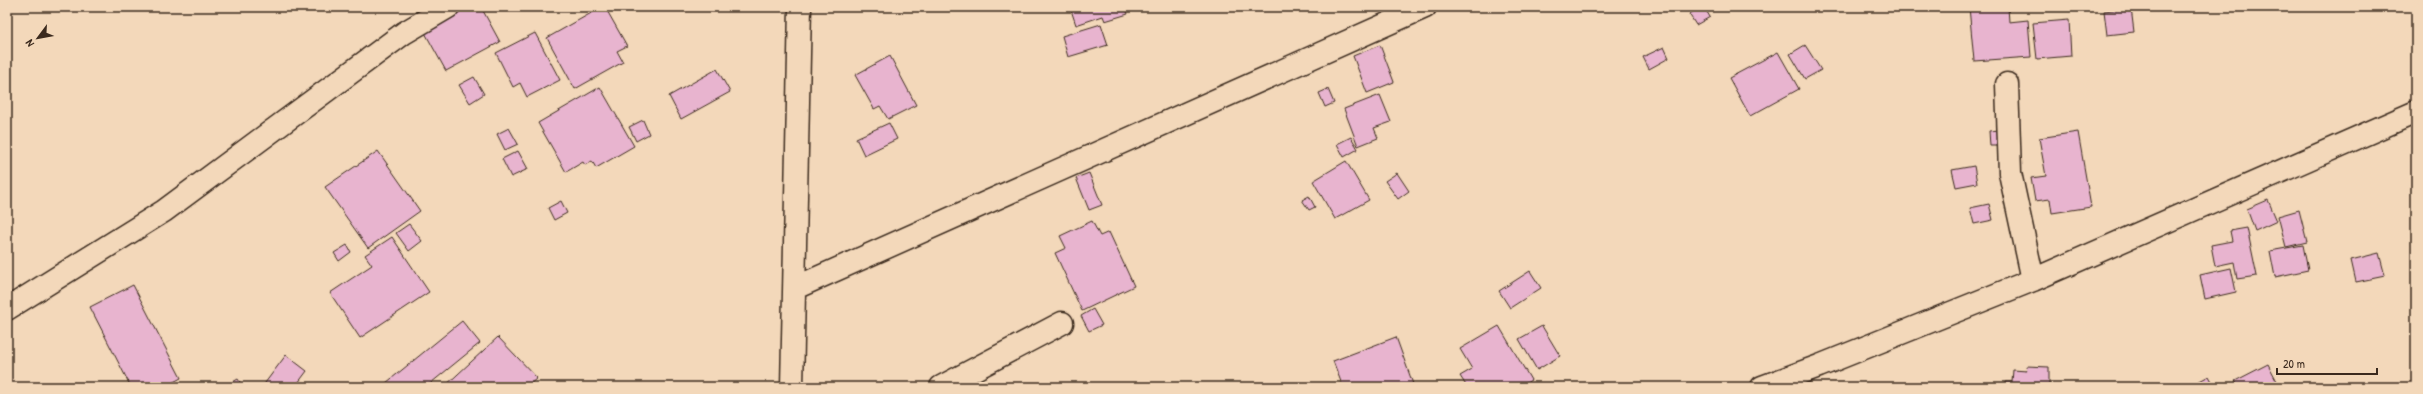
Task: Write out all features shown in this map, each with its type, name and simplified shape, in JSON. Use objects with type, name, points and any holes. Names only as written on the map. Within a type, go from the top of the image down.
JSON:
[{"type":"street","points":[[7,309],[164,211],[404,33],[448,7]]},
{"type":"street","points":[[792,387],[800,7]]},
{"type":"street","points":[[795,288],[1425,7]]},
{"type":"street","points":[[2007,84],[2010,174],[2033,280]]},
{"type":"street","points":[[1762,387],[1820,366],[2033,280],[2416,112]]},
{"type":"street","points":[[941,387],[1062,323]]},
{"type":"building","points":[[469,7],[481,7],[500,42],[446,71],[424,31]]},
{"type":"building","points":[[602,7],[605,7],[627,46],[617,51],[623,62],[575,89],[547,38]]},
{"type":"building","points":[[1070,7],[1125,7],[1128,14],[1105,21],[1103,16],[1076,25]]},
{"type":"building","points":[[1701,7],[1704,7],[1710,17],[1696,25],[1689,14]]},
{"type":"building","points":[[1969,7],[2008,7],[2009,22],[2028,20],[2031,57],[1974,61]]},
{"type":"building","points":[[2131,8],[2134,32],[2107,35],[2104,11]]},
{"type":"building","points":[[2069,20],[2071,56],[2037,59],[2033,23]]},
{"type":"building","points":[[1101,24],[1108,45],[1068,57],[1062,36]]},
{"type":"building","points":[[535,33],[560,80],[527,97],[520,83],[513,87],[496,53]]},
{"type":"building","points":[[1380,45],[1394,82],[1367,93],[1353,56]]},
{"type":"building","points":[[1805,45],[1821,70],[1805,79],[1790,54]]},
{"type":"building","points":[[1664,47],[1669,58],[1649,69],[1643,57]]},
{"type":"building","points":[[1778,52],[1799,89],[1750,116],[1729,78]]},
{"type":"building","points":[[890,56],[916,105],[888,119],[880,106],[874,109],[855,75]]},
{"type":"building","points":[[717,69],[730,92],[681,119],[669,96]]},
{"type":"building","points":[[474,77],[484,94],[470,103],[459,85]]},
{"type":"building","points":[[600,87],[634,146],[596,168],[592,161],[585,165],[583,162],[566,172],[538,123]]},
{"type":"building","points":[[1328,89],[1334,103],[1325,107],[1319,93]]},
{"type":"building","points":[[1380,95],[1391,122],[1374,128],[1378,138],[1358,146],[1344,109]]},
{"type":"building","points":[[643,120],[649,134],[636,141],[629,127]]},
{"type":"building","points":[[889,123],[897,139],[864,155],[856,138]]},
{"type":"building","points":[[509,128],[518,144],[505,150],[497,134]]},
{"type":"building","points":[[1999,130],[2001,146],[1990,146],[1989,131]]},
{"type":"building","points":[[2078,132],[2091,207],[2052,213],[2050,199],[2035,201],[2031,178],[2046,176],[2039,138]]},
{"type":"building","points":[[1351,137],[1358,149],[1344,157],[1337,144]]},
{"type":"building","points":[[378,151],[420,211],[368,248],[325,187]]},
{"type":"building","points":[[518,151],[528,169],[511,177],[502,159]]},
{"type":"building","points":[[1346,161],[1369,200],[1335,219],[1313,181]]},
{"type":"building","points":[[1974,166],[1977,183],[1956,187],[1952,170]]},
{"type":"building","points":[[1089,173],[1102,205],[1089,210],[1076,178]]},
{"type":"building","points":[[1397,173],[1409,191],[1398,199],[1385,181]]},
{"type":"building","points":[[1309,196],[1315,207],[1309,210],[1302,200]]},
{"type":"building","points":[[2268,200],[2277,221],[2255,231],[2247,209]]},
{"type":"building","points":[[561,201],[567,213],[554,220],[548,208]]},
{"type":"building","points":[[1989,204],[1993,220],[1974,224],[1970,208]]},
{"type":"building","points":[[2299,210],[2307,242],[2286,247],[2278,216]]},
{"type":"building","points":[[1092,221],[1100,236],[1109,232],[1134,286],[1082,311],[1055,253],[1066,248],[1060,236]]},
{"type":"building","points":[[409,224],[422,241],[409,251],[396,233]]},
{"type":"building","points":[[2247,228],[2257,276],[2237,279],[2234,262],[2215,266],[2211,245],[2232,241],[2230,231]]},
{"type":"building","points":[[392,237],[429,292],[360,338],[330,293],[372,265],[365,255]]},
{"type":"building","points":[[347,245],[351,252],[339,261],[334,253]]},
{"type":"building","points":[[2303,245],[2308,270],[2275,277],[2270,251]]},
{"type":"building","points":[[2379,253],[2385,276],[2356,282],[2351,260]]},
{"type":"building","points":[[2231,268],[2236,292],[2205,299],[2200,275]]},
{"type":"building","points":[[1530,271],[1541,288],[1510,308],[1499,291]]},
{"type":"building","points":[[133,285],[181,378],[164,387],[131,387],[90,307]]},
{"type":"building","points":[[1093,309],[1102,325],[1089,331],[1081,316]]},
{"type":"building","points":[[462,321],[480,343],[426,387],[389,387],[386,383]]},
{"type":"building","points":[[1499,326],[1531,380],[1520,387],[1467,387],[1460,376],[1472,369],[1460,349]]},
{"type":"building","points":[[1542,326],[1560,356],[1537,370],[1519,339]]},
{"type":"building","points":[[498,337],[537,378],[527,387],[444,387]]},
{"type":"building","points":[[1396,337],[1413,384],[1406,387],[1343,387],[1333,361]]},
{"type":"building","points":[[286,355],[307,371],[295,387],[262,387]]},
{"type":"building","points":[[2268,364],[2279,385],[2239,387],[2235,381]]},
{"type":"building","points":[[2026,366],[2049,367],[2049,387],[2006,387],[2006,382],[2012,382],[2013,370],[2027,371]]},
{"type":"building","points":[[2209,376],[2215,387],[2188,387]]},
{"type":"building","points":[[238,379],[243,387],[224,387]]},
{"type":"building","points":[[2227,382],[2229,387],[2217,387]]}]
